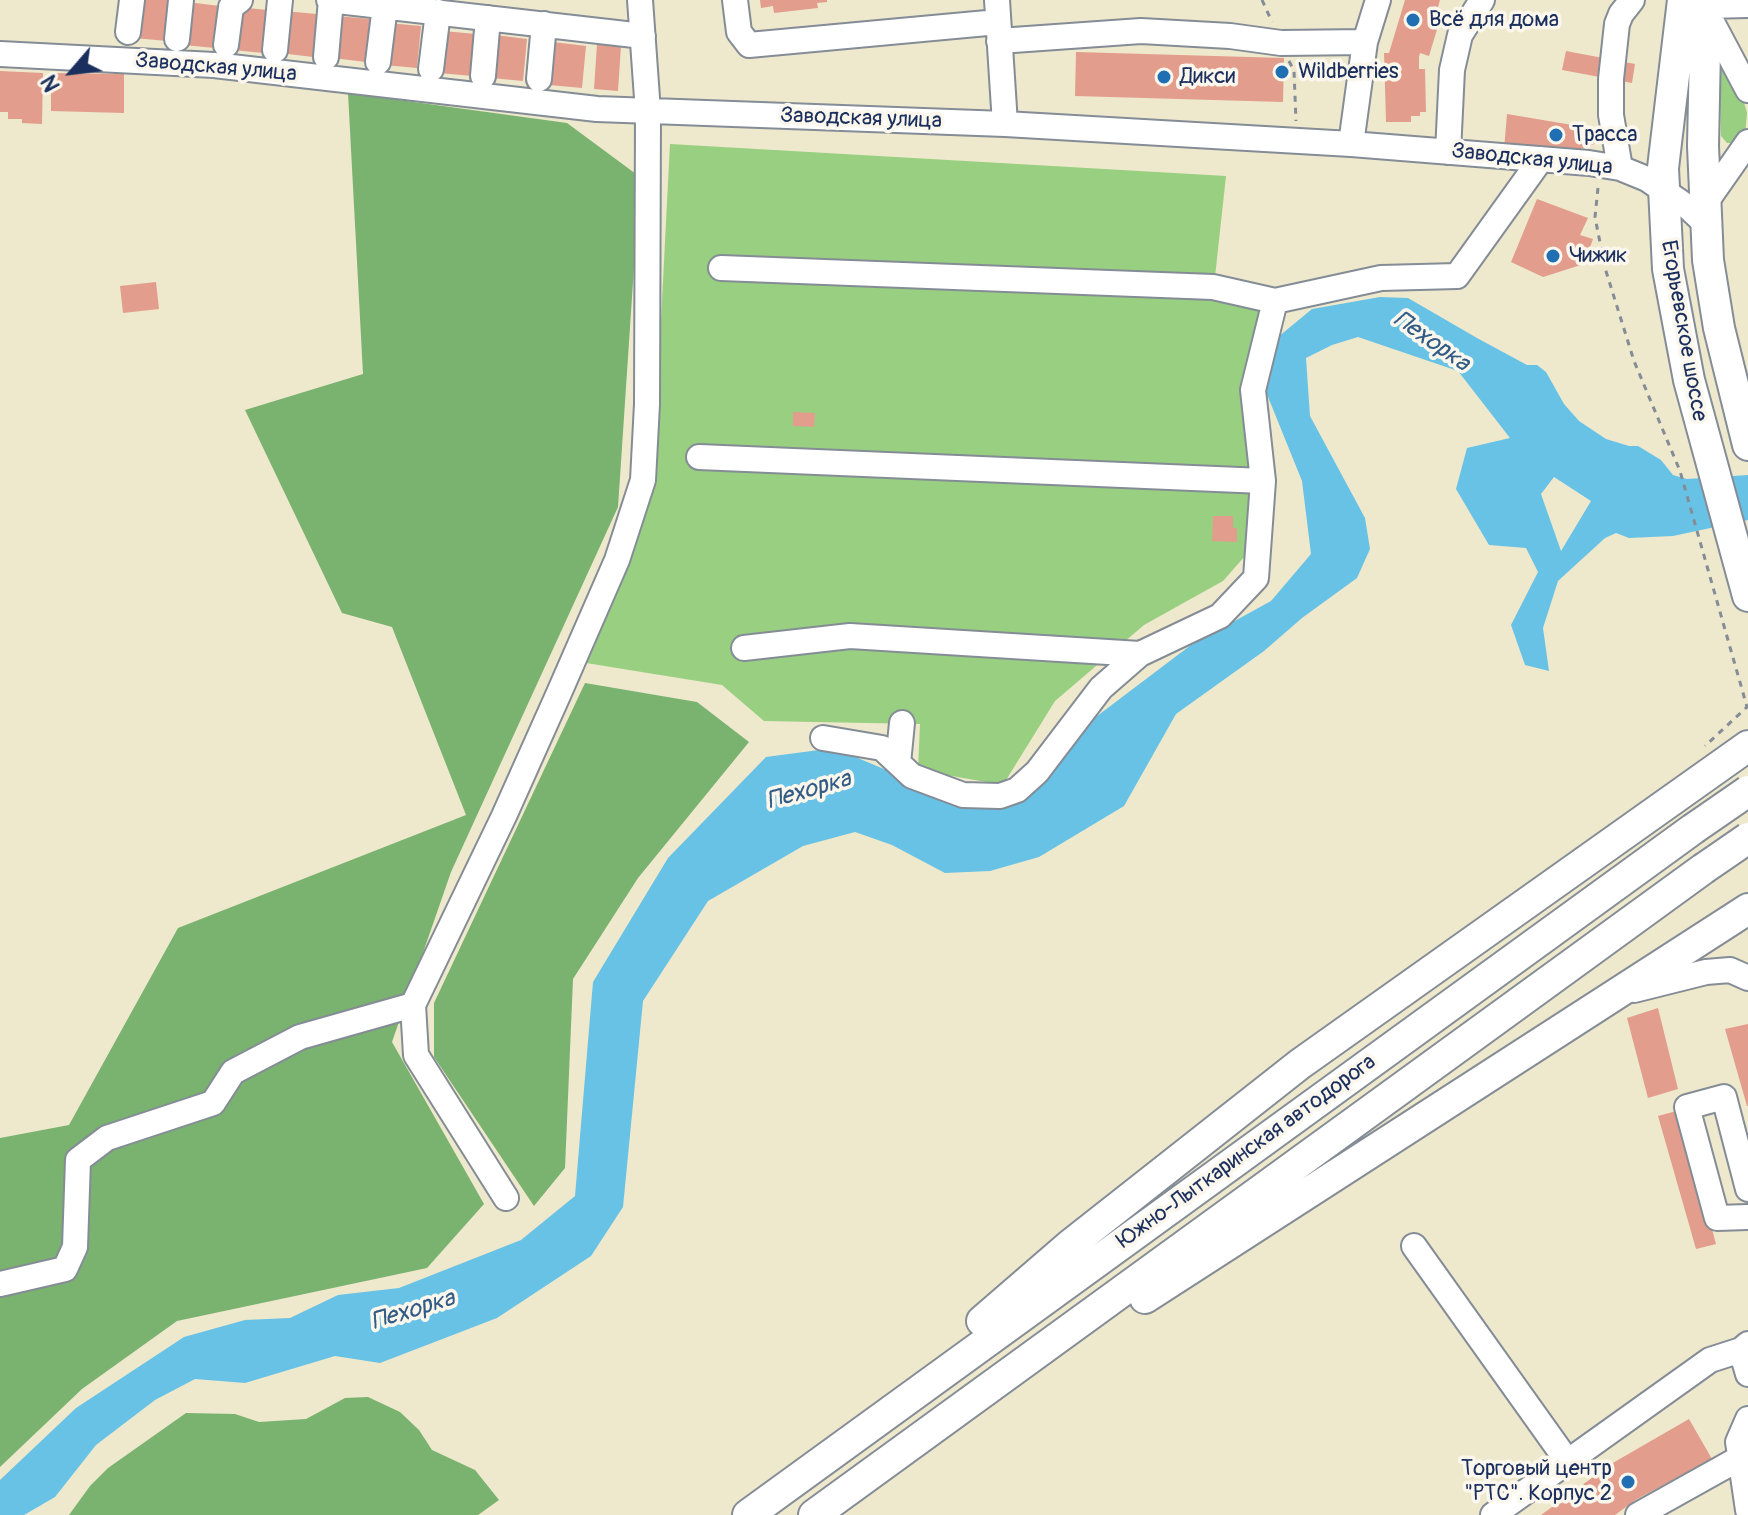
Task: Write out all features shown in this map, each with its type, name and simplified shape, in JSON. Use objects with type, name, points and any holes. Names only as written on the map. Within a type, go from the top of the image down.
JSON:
[{"type":"main road","name":"Егорьевское шоссе","points":[[1700,4],[1665,139],[1665,236],[1673,302],[1689,380],[1748,596]]},
{"type":"main road","name":"Егорьевское шоссе","points":[[1700,4],[1705,214],[1719,328],[1747,442]]},
{"type":"main road","points":[[835,1449],[1070,1245],[1300,1064],[1748,746]]},
{"type":"main road","name":"Южно-Лыткаринская автодорога","points":[[748,1515],[835,1449],[1748,791]]},
{"type":"main road","name":"Южно-Лыткаринская автодорога","points":[[814,1515],[1748,838]]},
{"type":"main road","points":[[861,1482],[1748,909]]},
{"type":"street","points":[[128,32],[132,0]]},
{"type":"street","points":[[177,39],[181,0]]},
{"type":"street","points":[[226,45],[231,7],[240,0]]},
{"type":"street","points":[[275,50],[280,0]]},
{"type":"street","points":[[326,57],[330,0],[643,36]]},
{"type":"street","points":[[506,1198],[416,1055],[413,1005],[504,816],[594,613],[617,560],[643,480],[647,404],[648,112],[640,0]]},
{"type":"street","points":[[735,0],[739,32],[749,45],[998,21],[1230,36],[1281,43],[1365,42]]},
{"type":"street","points":[[1351,144],[1365,42],[1378,0]]},
{"type":"street","points":[[1620,168],[1611,115],[1611,79],[1617,24],[1632,0]]},
{"type":"street","points":[[1448,152],[1452,70],[1460,35],[1480,1]]},
{"type":"street","points":[[1700,4],[1748,5]]},
{"type":"street","points":[[1700,4],[1740,57],[1748,90]]},
{"type":"street","points":[[378,62],[385,6]]},
{"type":"street","points":[[431,69],[438,12]]},
{"type":"street","points":[[483,76],[488,18]]},
{"type":"street","points":[[998,21],[1005,124]]},
{"type":"street","points":[[539,79],[544,24]]},
{"type":"street","name":"Заводская улица","points":[[0,54],[214,65],[597,109],[1005,124],[1351,144],[1541,159],[1620,168],[1647,179],[1705,214]]},
{"type":"street","points":[[1705,214],[1745,149]]},
{"type":"street","points":[[721,268],[1213,287],[1275,301],[1381,278],[1457,276],[1541,159]]},
{"type":"street","points":[[823,738],[882,748],[912,776],[963,795],[1000,796],[1017,790],[1037,772],[1101,688],[1140,654],[1220,616],[1256,578],[1263,481],[1253,390],[1275,301]]},
{"type":"street","points":[[699,457],[1263,481]]},
{"type":"street","points":[[744,648],[850,636],[1140,654]]},
{"type":"street","points":[[898,763],[902,723]]},
{"type":"street","points":[[1634,990],[1706,972],[1730,970],[1748,978]]},
{"type":"street","points":[[0,1284],[65,1269],[75,1247],[78,1160],[107,1138],[213,1103],[233,1072],[300,1037],[413,1005]]},
{"type":"street","points":[[1748,1189],[1724,1097],[1687,1107],[1717,1218],[1748,1217]]},
{"type":"street","points":[[1414,1246],[1568,1462]]},
{"type":"street","points":[[1493,1515],[1710,1360],[1744,1347],[1748,1374]]},
{"type":"street","points":[[1748,1419],[1738,1442],[1748,1510]]},
{"type":"street","points":[[1638,1515],[1740,1458]]},
{"type":"path","points":[[1262,0],[1294,71],[1297,141]]},
{"type":"path","points":[[1598,188],[1595,217],[1605,268],[1634,361],[1680,471],[1706,556]]},
{"type":"green space","points":[[1721,62],[1741,92],[1747,113],[1745,135],[1734,143],[1727,143],[1721,136]]},
{"type":"green space","points":[[348,93],[567,123],[640,177],[618,507],[451,872],[392,1042],[484,1204],[427,1268],[177,1321],[82,1389],[0,1467],[0,1138],[69,1125],[178,928],[466,815],[392,627],[342,613],[245,410],[363,374]]},
{"type":"green space","points":[[670,144],[1226,176],[1213,295],[1261,304],[1244,379],[1260,539],[1223,581],[1144,625],[1055,701],[1003,785],[918,770],[920,724],[764,721],[722,685],[580,662],[653,477]]},
{"type":"green space","points":[[585,683],[697,702],[749,742],[638,878],[573,979],[565,1168],[534,1206],[434,1057],[434,1003]]},
{"type":"green space","points":[[368,1397],[400,1412],[419,1430],[432,1450],[475,1470],[499,1500],[478,1515],[69,1515],[108,1468],[186,1413],[235,1414],[259,1422],[306,1419],[345,1398]]},
{"type":"water","name":"Пехорка","points":[[1380,297],[1408,298],[1527,365],[1537,365],[1546,372],[1564,404],[1579,421],[1606,439],[1638,446],[1661,460],[1673,475],[1687,479],[1748,475],[1748,520],[1673,536],[1629,538],[1616,533],[1605,538],[1558,581],[1543,628],[1549,671],[1525,665],[1511,625],[1538,572],[1526,548],[1489,545],[1456,489],[1467,448],[1510,438],[1458,371],[1358,337],[1306,358],[1310,416],[1365,518],[1370,549],[1357,578],[1302,618],[1264,651],[1176,714],[1124,806],[1039,857],[990,871],[945,873],[892,845],[855,832],[803,846],[708,901],[643,1001],[623,1207],[591,1256],[497,1318],[380,1363],[335,1356],[245,1383],[195,1379],[155,1400],[96,1445],[55,1497],[24,1515],[0,1515],[0,1480],[76,1408],[184,1337],[245,1320],[290,1318],[338,1295],[399,1288],[521,1240],[575,1196],[593,982],[668,858],[766,757],[834,748],[903,777],[1008,803],[1068,738],[1191,645],[1271,601],[1311,554],[1302,481],[1262,382],[1278,337],[1312,309]],"holes":[[[1554,477],[1591,501],[1561,551],[1541,494]]]},
{"type":"building","points":[[138,0],[171,0],[167,41],[134,38]]},
{"type":"building","points":[[760,0],[827,2],[817,3],[818,8],[774,13],[773,6],[761,8]]},
{"type":"building","points":[[1405,0],[1440,0],[1434,21],[1439,23],[1429,56],[1420,53],[1419,57],[1419,69],[1425,69],[1426,112],[1411,116],[1411,122],[1386,122],[1384,53],[1389,53]]},
{"type":"building","points":[[187,2],[220,6],[215,48],[183,45]]},
{"type":"building","points":[[236,7],[268,10],[264,53],[232,50]]},
{"type":"building","points":[[284,11],[317,14],[313,57],[280,53]]},
{"type":"building","points":[[337,16],[370,19],[366,62],[333,58]]},
{"type":"building","points":[[388,23],[421,26],[417,68],[384,65]]},
{"type":"building","points":[[443,31],[476,34],[472,76],[439,73]]},
{"type":"building","points":[[495,35],[527,39],[523,81],[491,78]]},
{"type":"building","points":[[553,42],[586,46],[582,88],[549,85]]},
{"type":"building","points":[[597,44],[621,46],[618,91],[594,89]]},
{"type":"building","points":[[1566,51],[1635,64],[1632,83],[1562,70]]},
{"type":"building","points":[[1076,52],[1284,58],[1283,102],[1075,96]]},
{"type":"building","points":[[0,71],[43,73],[42,124],[8,119],[8,112],[0,112]]},
{"type":"building","points":[[51,73],[124,74],[124,113],[51,111]]},
{"type":"building","name":"Трасса","points":[[1507,114],[1608,131],[1608,139],[1564,155],[1504,150]]},
{"type":"building","points":[[1537,199],[1588,218],[1580,235],[1593,239],[1584,264],[1543,277],[1511,262]]},
{"type":"building","points":[[156,282],[159,309],[123,313],[120,286]]},
{"type":"building","points":[[793,412],[815,413],[814,427],[793,426]]},
{"type":"building","points":[[1213,516],[1233,516],[1237,542],[1212,541]]},
{"type":"building","points":[[1658,1008],[1678,1089],[1648,1098],[1627,1018]]},
{"type":"building","points":[[1748,1024],[1748,1106],[1747,1106],[1725,1029]]},
{"type":"building","points":[[1680,1110],[1716,1244],[1696,1249],[1658,1116]]},
{"type":"building","name":"Торговый центр \"РТС\". Корпус 2","points":[[1689,1419],[1712,1459],[1637,1499],[1615,1515],[1541,1515],[1611,1464]]},
{"type":"place","name":"Всё для дома","points":[[1413,20]]},
{"type":"place","name":"Wildberries","points":[[1282,72]]},
{"type":"place","name":"Дикси","points":[[1164,77]]},
{"type":"place","name":"Трасса","points":[[1556,135]]},
{"type":"place","name":"Чижик","points":[[1553,256]]},
{"type":"place","name":"Торговый центр \"РТС\". Корпус 2","points":[[1628,1482]]}]
